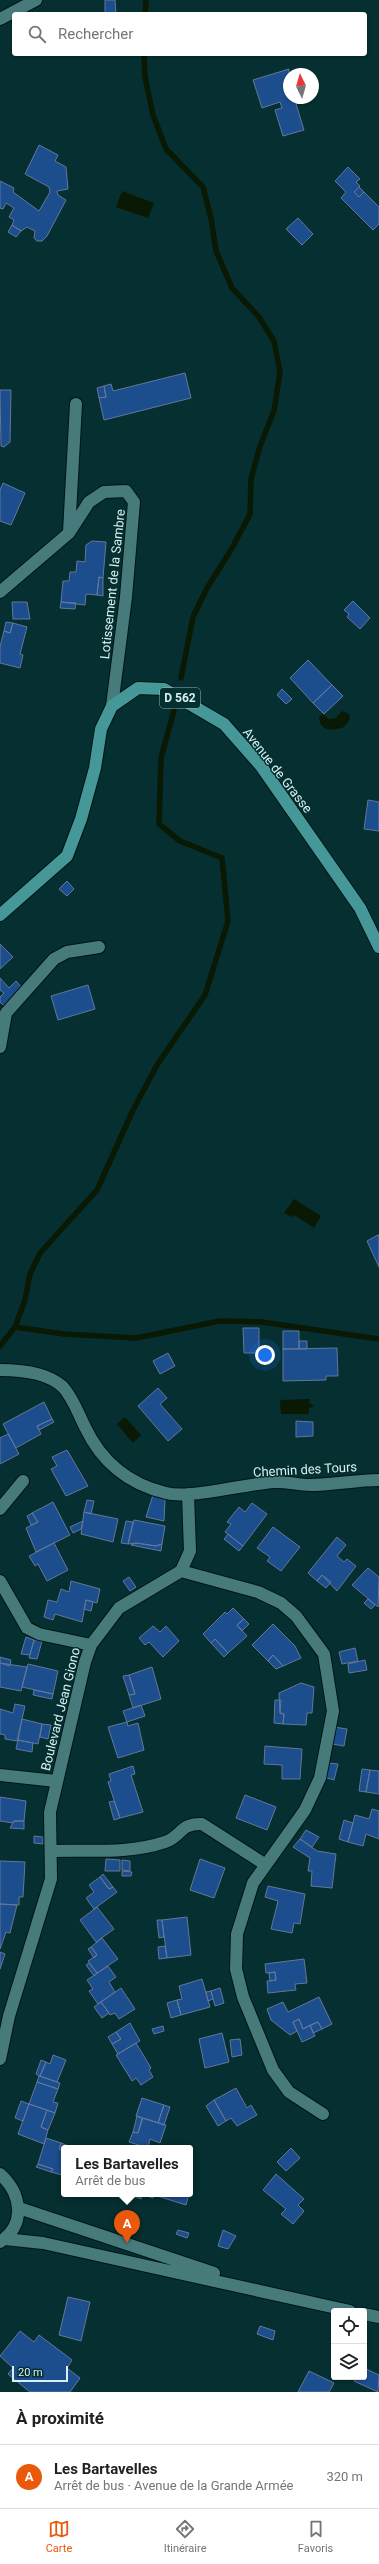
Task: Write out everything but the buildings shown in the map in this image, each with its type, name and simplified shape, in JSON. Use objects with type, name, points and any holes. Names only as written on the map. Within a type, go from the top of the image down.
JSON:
[{"type":"main road","name":"Avenue de Grasse","points":[[0,915],[66,856],[80,819],[95,768],[101,729],[112,706],[138,688],[164,689],[224,724],[260,766],[360,908],[379,947]]},
{"type":"street","points":[[0,18],[36,0]]},
{"type":"street","points":[[69,533],[76,404]]},
{"type":"street","name":"Lotissement de la Sambre","points":[[0,592],[69,533],[89,502],[104,492],[126,491],[134,502],[126,597],[112,706]]},
{"type":"street","points":[[0,1047],[6,1013],[54,959],[68,952],[99,948]]},
{"type":"street","name":"Chemin des Tours","points":[[0,1370],[11,1370],[51,1378],[71,1398],[96,1448],[108,1464],[123,1476],[166,1493],[188,1494],[275,1482],[308,1485],[379,1480]]},
{"type":"street","points":[[0,1509],[23,1481]]},
{"type":"street","points":[[188,1494],[190,1550],[181,1571],[258,1592],[281,1603],[296,1616],[324,1654],[333,1711],[320,1778],[305,1810],[253,1884],[244,1906],[237,1934],[236,1968],[243,1997],[272,2070],[289,2092],[323,2114]]},
{"type":"street","name":"Boulevard Jean Giono","points":[[0,2059],[5,2015],[52,1879],[50,1812],[56,1781],[85,1662],[91,1644],[119,1608],[181,1571]]},
{"type":"street","name":"Boulevard Jean Giono","points":[[0,1581],[27,1628],[39,1634],[91,1644]]},
{"type":"street","name":"Boulevard Jean Giono","points":[[0,1775],[56,1781]]},
{"type":"street","points":[[52,1851],[148,1847],[170,1841],[182,1828],[193,1824],[202,1824],[266,1865]]},
{"type":"street","points":[[0,2174],[13,2189],[19,2208],[13,2230],[2,2240]]},
{"type":"street","points":[[19,2208],[262,2290]]},
{"type":"street","points":[[2,2240],[42,2243],[262,2290],[337,2308]]},
{"type":"street","points":[[367,2315],[379,2317]]},
{"type":"shaded area","points":[[122,191],[154,203],[148,218],[116,207]]},
{"type":"shaded area","points":[[342,711],[349,714],[350,719],[344,727],[328,729],[320,723],[319,718],[322,714],[329,719],[336,718]]},
{"type":"shaded area","points":[[294,1199],[321,1216],[314,1228],[294,1215],[292,1217],[284,1213]]},
{"type":"shaded area","points":[[310,1399],[309,1403],[314,1406],[309,1408],[309,1414],[281,1414],[280,1400]]},
{"type":"shaded area","points":[[125,1417],[141,1435],[133,1443],[117,1424]]},
{"type":"waterway","points":[[145,12],[146,0]]},
{"type":"waterway","points":[[144,56],[145,77],[153,115],[166,149],[203,187],[211,218],[216,251],[232,288],[259,317],[274,341],[280,372],[274,411],[260,446],[251,479],[250,514],[231,550],[207,588],[193,617],[181,678]]},
{"type":"waterway","points":[[0,1346],[15,1327],[25,1300],[30,1274],[40,1253],[97,1190],[133,1110],[157,1065],[205,995],[228,921],[222,858],[180,841],[159,824],[161,758],[174,710]]},
{"type":"waterway","points":[[15,1327],[64,1334],[136,1338],[220,1321],[262,1322],[379,1339]]},
{"type":"place","name":"Les Bartavelles","points":[[127,2243]]}]
